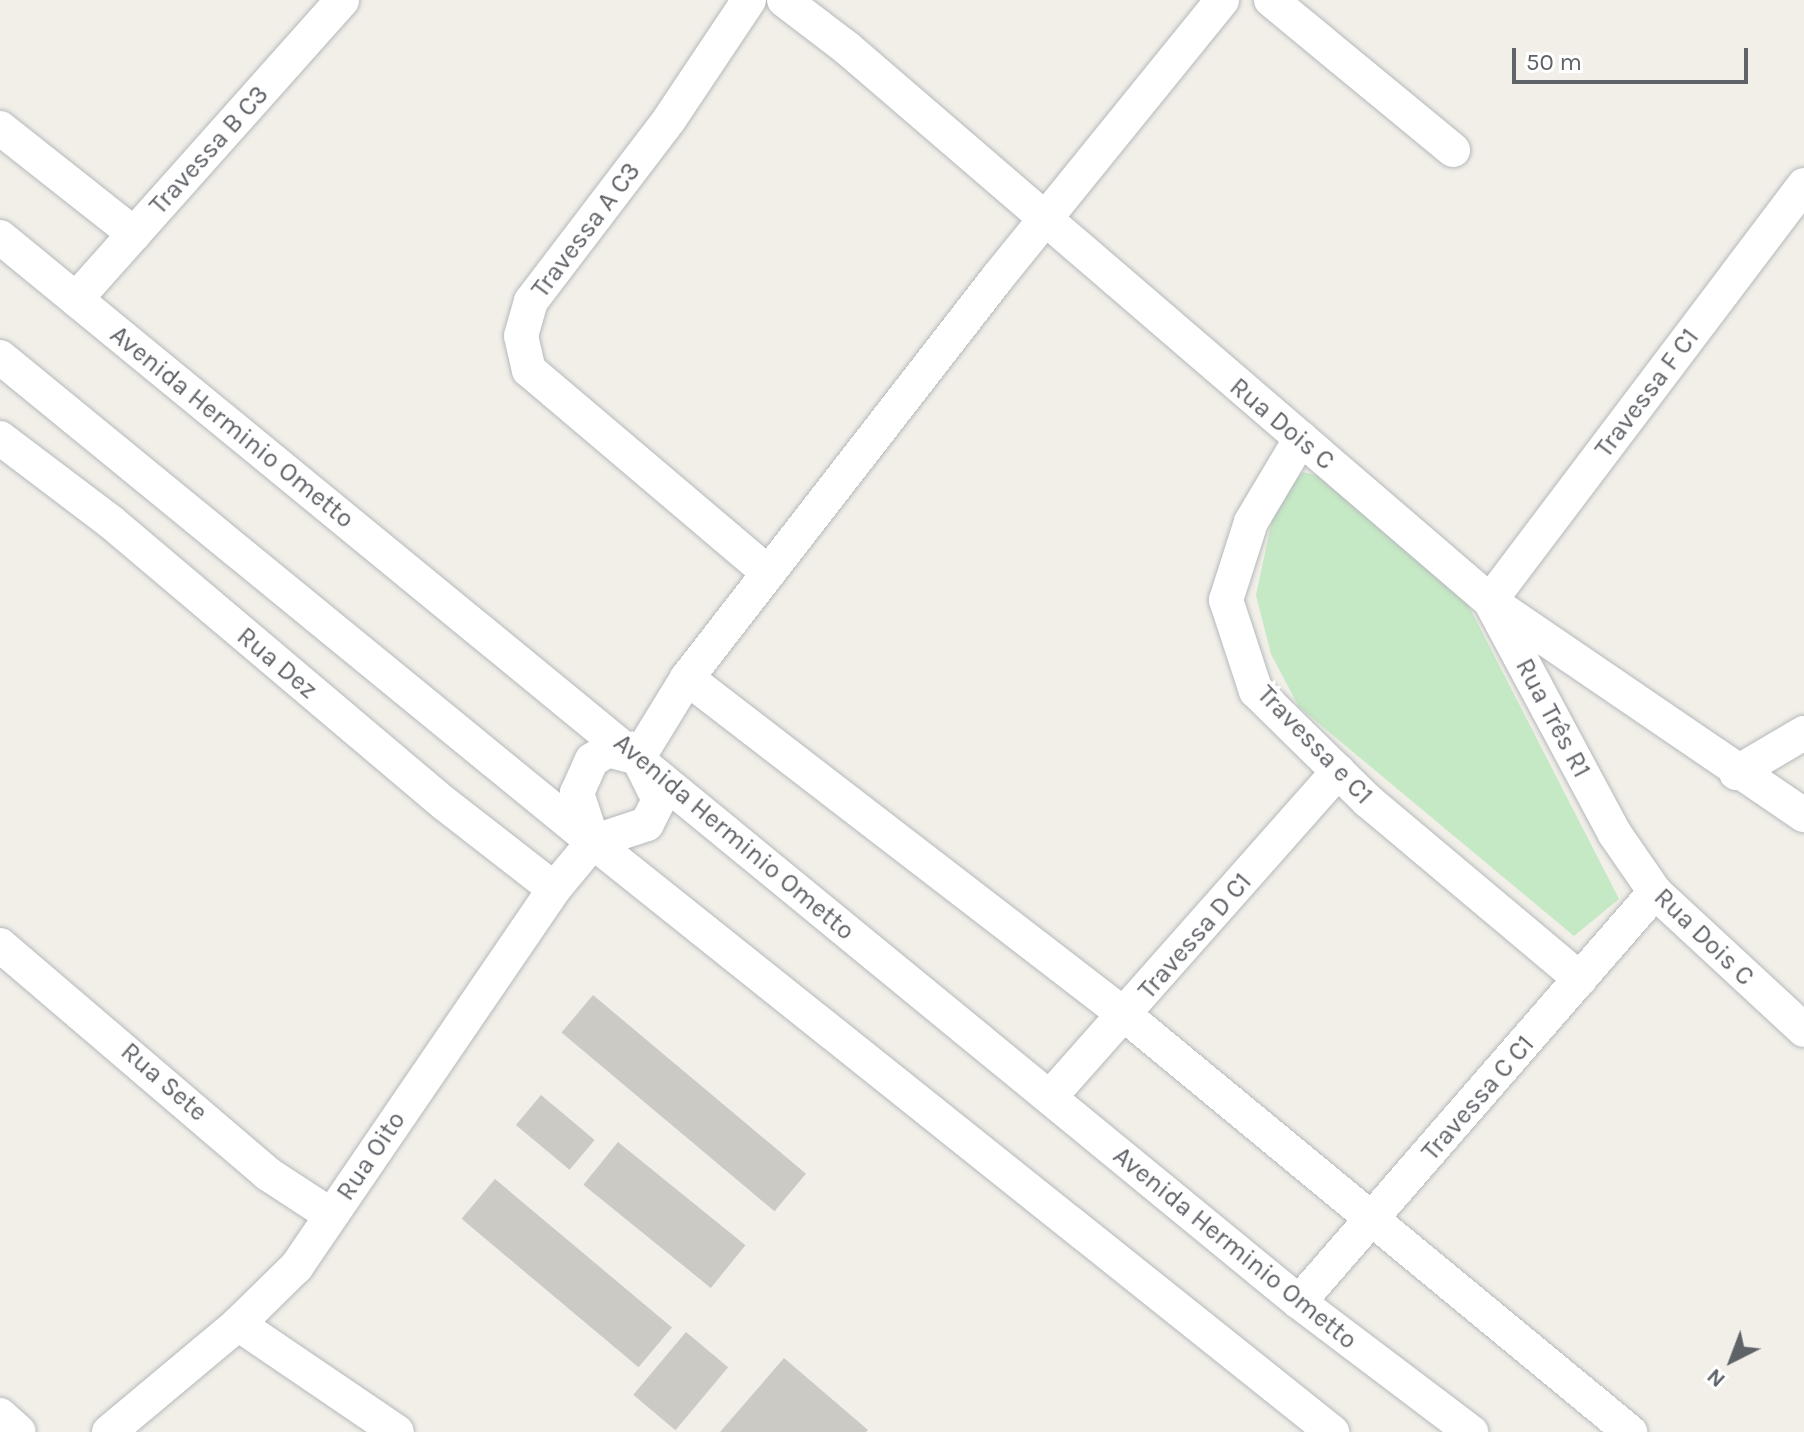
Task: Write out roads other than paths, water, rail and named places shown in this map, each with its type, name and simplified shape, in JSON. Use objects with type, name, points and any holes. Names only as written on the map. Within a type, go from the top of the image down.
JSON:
[{"type":"street","name":"Travessa B C3","points":[[76,299],[342,0]]},
{"type":"street","name":"Travessa A C3","points":[[749,0],[669,120],[531,301],[521,336],[529,370],[768,573]]},
{"type":"street","name":"Rua Dois C","points":[[784,0],[847,48],[1044,221],[1490,601],[1736,773],[1804,815]]},
{"type":"street","points":[[638,758],[687,678],[1044,221],[1222,0]]},
{"type":"street","points":[[1271,0],[1453,150]]},
{"type":"street","points":[[0,128],[134,234]]},
{"type":"street","name":"Travessa F C1","points":[[1490,601],[1804,185]]},
{"type":"street","name":"Avenida Herminio Ometto","points":[[0,237],[1299,1302],[1471,1432]]},
{"type":"street","points":[[0,357],[593,842],[1332,1432]]},
{"type":"street","name":"Rua Dez","points":[[0,438],[111,522],[445,804],[554,889]]},
{"type":"street","name":"Travessa e C1","points":[[1301,438],[1251,522],[1226,600],[1256,691],[1338,771],[1580,979]]},
{"type":"street","name":"Rua Três R1","points":[[1490,601],[1615,834]]},
{"type":"street","points":[[687,678],[1126,1016],[1630,1432]]},
{"type":"street","points":[[1736,773],[1804,733]]},
{"type":"street","points":[[608,750],[638,758],[659,800],[647,824],[593,842],[577,793],[592,760],[608,750]]},
{"type":"street","name":"Travessa D C1","points":[[1050,1097],[1126,1016],[1338,771]]},
{"type":"street","name":"Rua Dois C","points":[[1615,834],[1655,892],[1804,1030]]},
{"type":"street","name":"Rua Oito","points":[[109,1432],[238,1324],[297,1266],[554,889],[593,842]]},
{"type":"street","name":"Travessa C C1","points":[[1299,1302],[1374,1220],[1655,892]]},
{"type":"street","name":"Rua Sete","points":[[0,945],[268,1174],[331,1215]]},
{"type":"street","points":[[238,1324],[397,1432]]},
{"type":"street","points":[[0,1415],[19,1432]]}]
